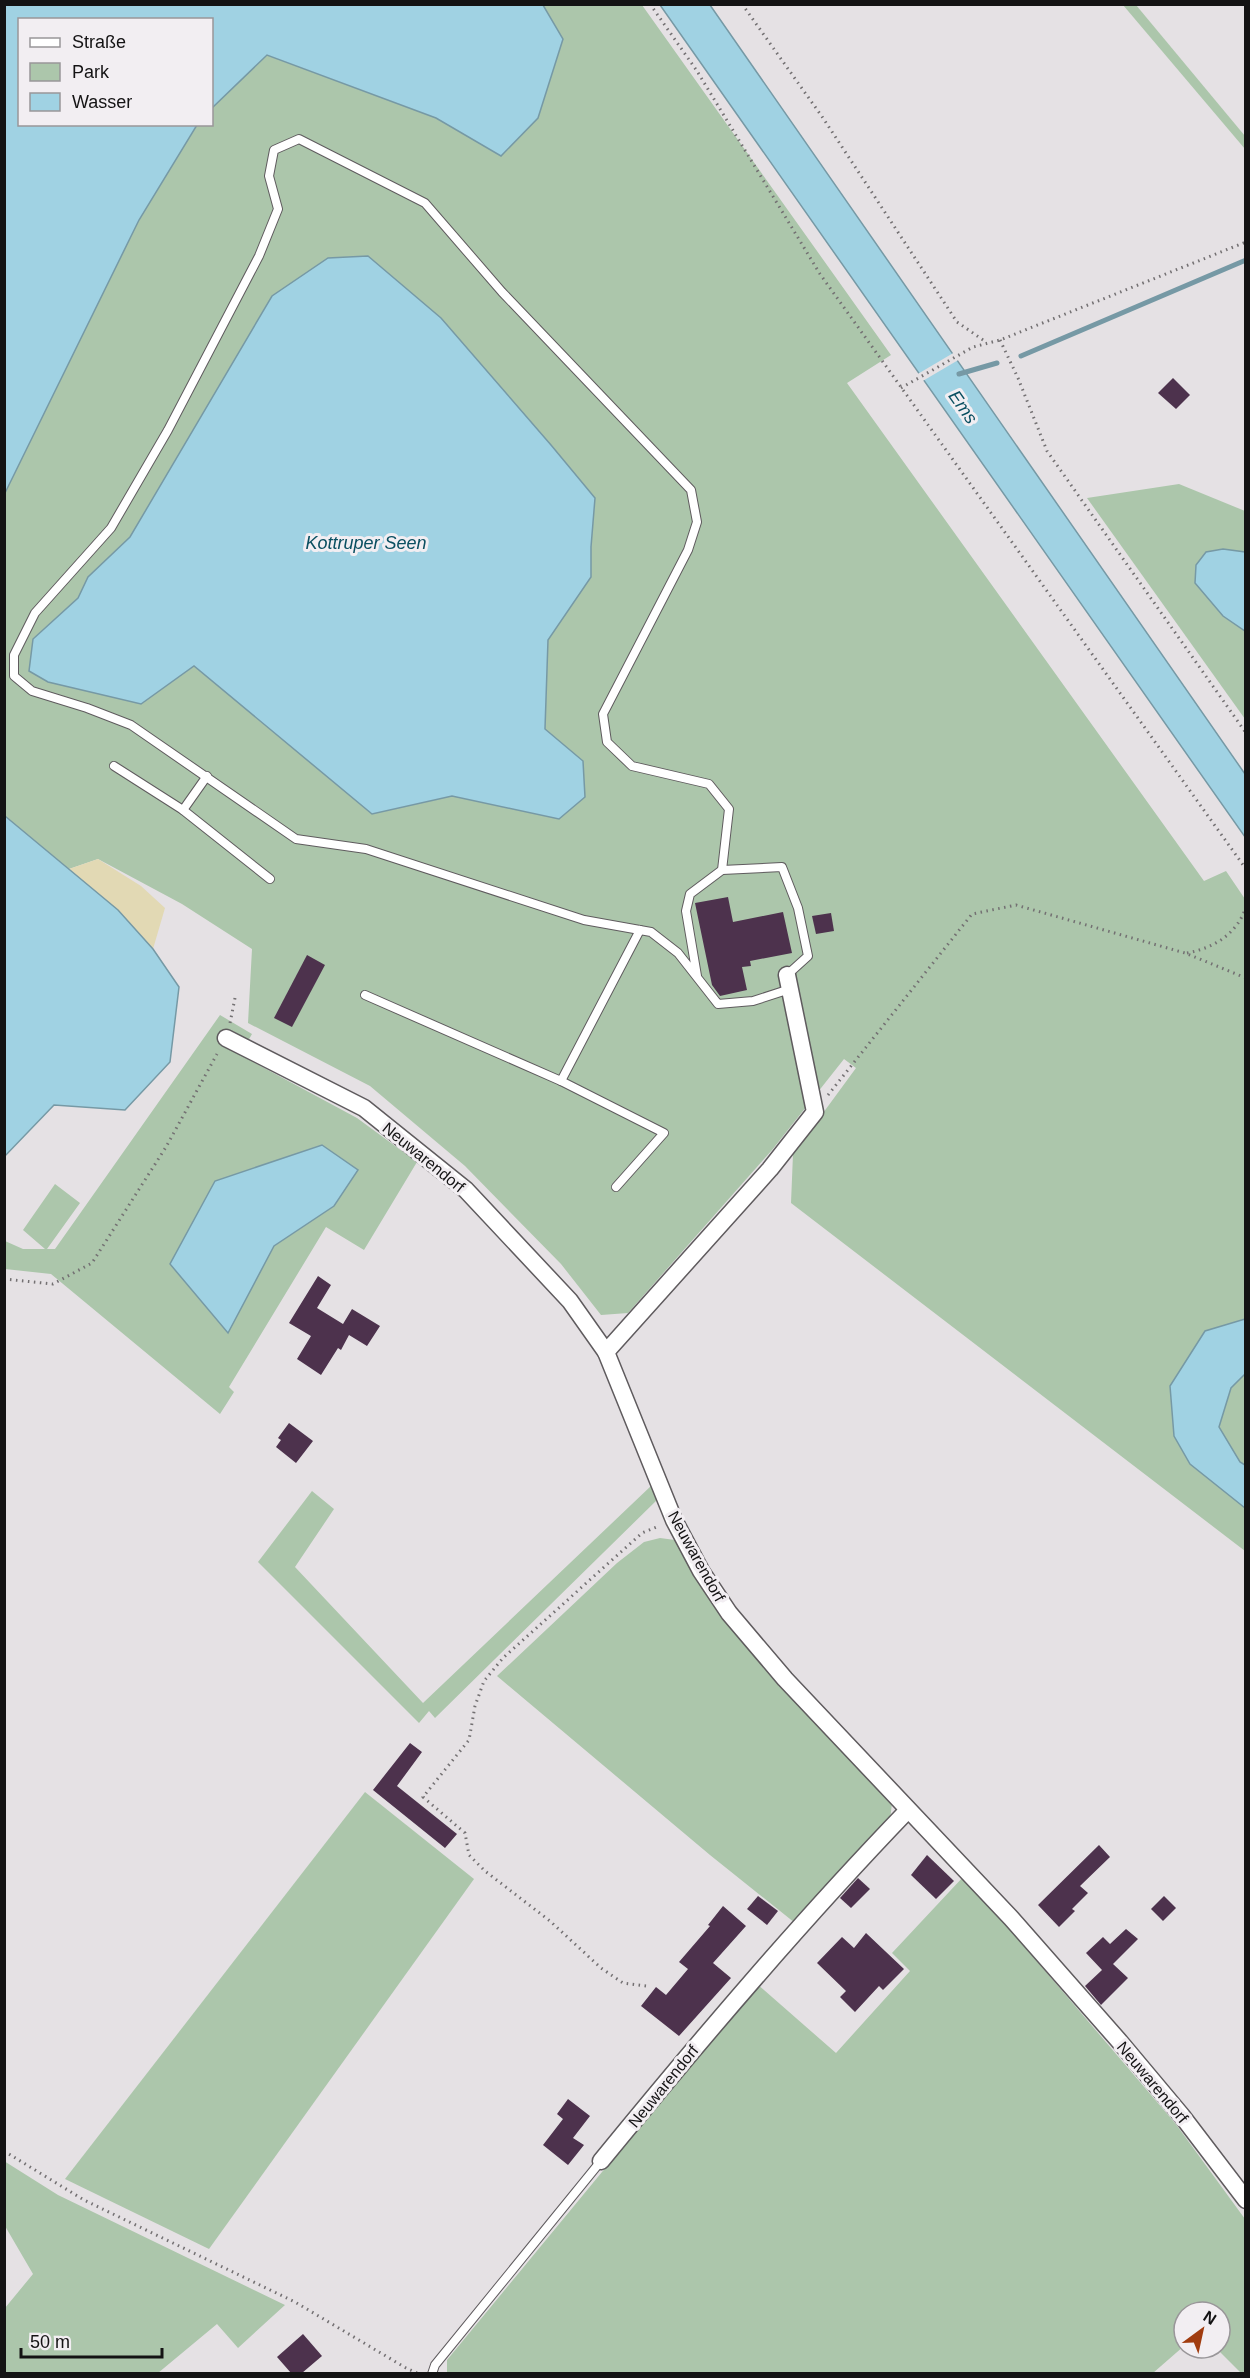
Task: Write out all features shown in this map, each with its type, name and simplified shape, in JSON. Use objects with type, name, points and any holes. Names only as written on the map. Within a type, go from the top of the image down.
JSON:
[{"type":"street","points":[[606,1352],[761,1179],[815,1112],[789,982]]},
{"type":"street","name":"Neuwarendorf","points":[[226,1038],[364,1108],[466,1190],[570,1301],[606,1352],[674,1520],[701,1571],[729,1613],[785,1679],[1011,1918],[1182,2116],[1245,2200]]},
{"type":"street","name":"Neuwarendorf","points":[[601,2161],[732,2002],[908,1810]]},
{"type":"lane","points":[[697,976],[686,911],[690,894],[722,870],[782,867],[798,908],[808,956],[789,982],[753,1001],[718,1004],[678,953],[651,932],[584,920],[366,849],[296,839],[130,725],[87,708],[32,691],[14,676],[14,654],[35,614],[111,528],[168,430],[259,256],[278,209],[269,176],[274,150],[298,139],[425,203],[502,292],[691,490],[697,522],[688,550],[603,714],[607,742],[632,766],[709,784],[729,809],[722,870]]},
{"type":"lane","points":[[114,766],[183,810],[270,879]]},
{"type":"lane","points":[[183,810],[207,776]]},
{"type":"lane","points":[[561,1081],[640,930]]},
{"type":"lane","points":[[365,995],[561,1081],[664,1132],[616,1186]]},
{"type":"lane","name":"Neuwarendorf","points":[[432,2373],[435,2365],[601,2161]]},
{"type":"path","points":[[650,4],[697,71],[820,274],[903,387],[1245,869]]},
{"type":"path","points":[[742,4],[823,118],[957,322],[986,342]]},
{"type":"path","points":[[903,387],[973,347],[1000,340],[1245,242]]},
{"type":"path","points":[[1000,340],[1047,451],[1245,733]]},
{"type":"path","points":[[815,1112],[972,914],[1016,905],[1185,953],[1245,978]]},
{"type":"path","points":[[1185,953],[1211,947],[1222,939],[1235,928],[1245,907]]},
{"type":"path","points":[[4,1279],[53,1284],[92,1263],[166,1147],[226,1038],[235,998]]},
{"type":"path","points":[[646,1986],[623,1983],[601,1968],[550,1921],[485,1870],[469,1855],[465,1833],[423,1797],[469,1740],[475,1706],[484,1681],[503,1658],[642,1533],[674,1520]]},
{"type":"path","points":[[4,2151],[84,2200],[295,2302],[406,2368],[419,2373]]},
{"type":"green space","points":[[543,5],[642,5],[891,355],[847,383],[1204,881],[1226,871],[1245,899],[1245,1551],[791,1203],[793,1154],[856,1068],[844,1059],[772,1150],[628,1313],[601,1315],[561,1264],[465,1166],[370,1086],[248,1023],[252,949],[182,904],[98,859],[69,869],[4,816],[4,493],[139,220],[196,126],[213,126],[213,107],[267,55],[436,118],[501,156],[538,118],[563,39]],"holes":[[[441,318],[595,498],[591,577],[548,640],[545,729],[583,761],[559,819],[452,796],[372,814],[194,666],[141,704],[33,639],[79,598],[88,577],[130,537]]]},
{"type":"green space","points":[[1123,5],[1136,5],[1245,136],[1245,149]]},
{"type":"green space","points":[[1179,484],[1245,511],[1245,719],[1087,498]]},
{"type":"green space","points":[[220,1015],[252,1034],[240,1055],[357,1118],[417,1162],[364,1250],[326,1227],[229,1387],[234,1392],[220,1414],[51,1274],[5,1269],[5,1241],[23,1249],[45,1249],[23,1230],[55,1184],[80,1203],[47,1249],[55,1249]],"holes":[[[357,1170],[334,1206],[274,1246]]]},
{"type":"green space","points":[[652,1485],[658,1499],[435,1718],[429,1711],[419,1723],[258,1562],[312,1491],[334,1509],[295,1567],[423,1703]]},
{"type":"green space","points":[[660,1538],[675,1540],[694,1576],[723,1619],[892,1803],[890,1820],[795,1923],[710,1855],[497,1676],[617,1563],[644,1542]]},
{"type":"green space","points":[[365,1792],[474,1879],[209,2249],[65,2179]]},
{"type":"green space","points":[[964,1876],[1175,2123],[1245,2219],[1245,2373],[1241,2373],[1228,2360],[1232,2360],[1232,2300],[1172,2300],[1172,2356],[1153,2373],[447,2374],[447,2360],[757,1984],[836,2053],[910,1971],[892,1953]]},
{"type":"green space","points":[[4,2161],[58,2195],[285,2305],[238,2348],[217,2324],[158,2373],[5,2373],[5,2308],[33,2274],[5,2226]]},
{"type":"sand","points":[[98,859],[141,886],[165,908],[153,949],[118,910],[69,869]]},
{"type":"water","points":[[5,4],[543,5],[563,39],[538,118],[501,156],[436,118],[267,55],[213,107],[213,18],[18,18],[18,126],[196,126],[139,220],[5,493]]},
{"type":"water","name":"Ems","points":[[660,5],[710,5],[1245,774],[1245,837]]},
{"type":"water","name":"Kottruper Seen","points":[[368,256],[441,318],[595,498],[591,577],[548,640],[545,729],[583,761],[585,797],[559,819],[452,796],[372,814],[194,666],[141,704],[48,682],[29,671],[33,639],[78,598],[88,577],[130,537],[272,296],[328,258]]},
{"type":"water","points":[[1223,549],[1245,552],[1245,631],[1223,616],[1195,583],[1196,565],[1206,552]]},
{"type":"water","points":[[5,816],[118,910],[153,949],[179,987],[170,1062],[125,1110],[54,1105],[5,1156]]},
{"type":"water","points":[[322,1145],[358,1170],[334,1206],[274,1246],[228,1333],[170,1264],[215,1181]]},
{"type":"water","points":[[1245,1319],[1245,1374],[1231,1388],[1219,1427],[1240,1462],[1245,1465],[1245,1508],[1190,1464],[1174,1436],[1170,1386],[1205,1331]]},
{"type":"pier","points":[[955,352],[960,359],[921,382],[916,375]]},
{"type":"building","points":[[1173,378],[1190,395],[1176,409],[1158,393]]},
{"type":"building","points":[[728,897],[733,922],[783,912],[792,953],[750,961],[751,966],[742,967],[747,990],[720,996],[712,985],[695,903]]},
{"type":"building","points":[[831,913],[834,931],[816,934],[812,916]]},
{"type":"building","points":[[307,955],[325,965],[292,1027],[274,1018]]},
{"type":"building","points":[[318,1276],[331,1285],[317,1308],[343,1324],[352,1309],[380,1326],[367,1346],[349,1335],[341,1350],[338,1348],[321,1375],[297,1359],[311,1336],[289,1323]]},
{"type":"building","points":[[289,1423],[313,1441],[296,1463],[276,1447],[281,1440],[278,1438]]},
{"type":"building","points":[[410,1743],[422,1752],[397,1786],[457,1834],[445,1848],[373,1790]]},
{"type":"building","points":[[1099,1845],[1110,1857],[1080,1886],[1088,1893],[1059,1927],[1038,1905]]},
{"type":"building","points":[[927,1855],[954,1881],[936,1899],[911,1875]]},
{"type":"building","points":[[858,1878],[870,1889],[851,1908],[840,1898]]},
{"type":"building","points":[[758,1896],[778,1911],[767,1925],[747,1909]]},
{"type":"building","points":[[1164,1896],[1176,1908],[1163,1921],[1151,1909]]},
{"type":"building","points":[[723,1906],[746,1926],[713,1963],[731,1978],[679,2036],[641,2006],[656,1987],[666,1995],[688,1969],[679,1962],[710,1926],[708,1925]]},
{"type":"building","points":[[1126,1929],[1138,1939],[1113,1964],[1128,1978],[1101,2005],[1085,1986],[1102,1970],[1086,1953],[1103,1937],[1110,1944]]},
{"type":"building","points":[[866,1933],[904,1969],[883,1990],[879,1986],[855,2012],[840,1997],[846,1991],[817,1963],[842,1937],[854,1948]]},
{"type":"building","points":[[568,2099],[590,2116],[573,2138],[584,2145],[568,2165],[543,2145],[563,2119],[557,2114]]},
{"type":"building","points":[[303,2334],[322,2356],[302,2373],[291,2373],[277,2357]]},
{"type":"waterway","points":[[1021,356],[1246,260]]},
{"type":"waterway","points":[[959,374],[997,363]]}]
